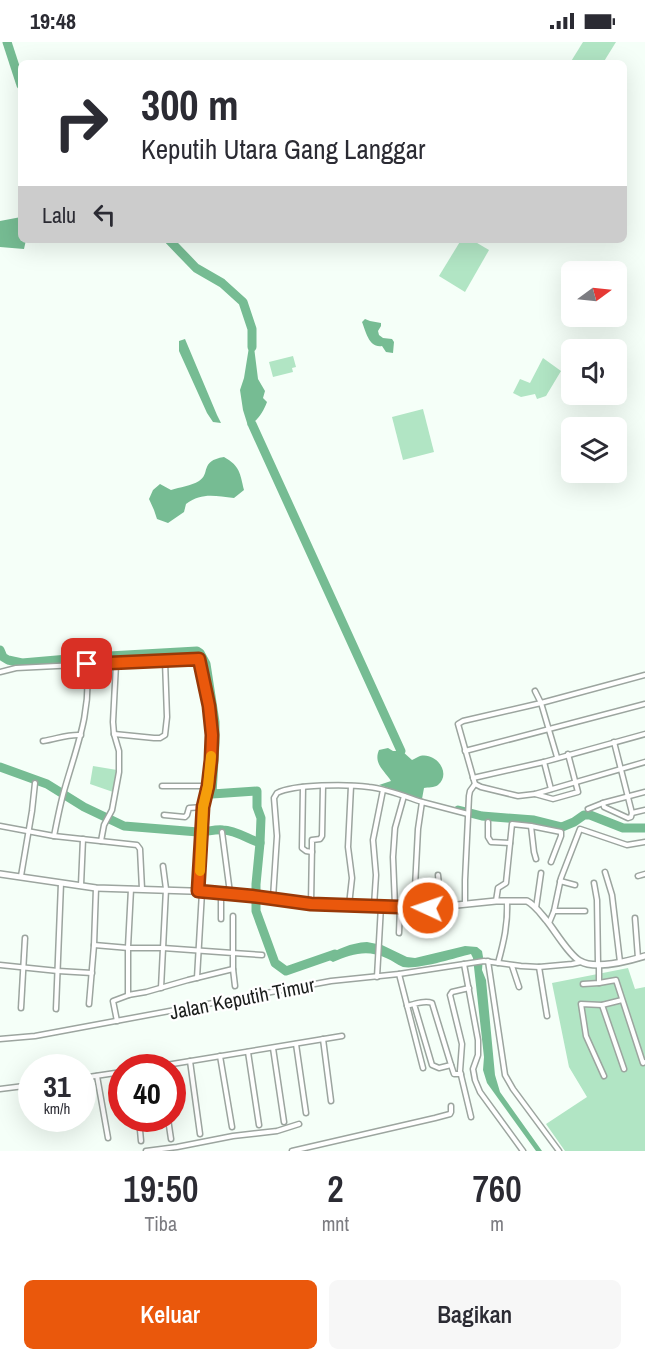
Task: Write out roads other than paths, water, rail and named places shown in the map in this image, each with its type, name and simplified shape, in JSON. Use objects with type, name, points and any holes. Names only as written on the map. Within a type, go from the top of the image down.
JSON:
[{"type":"street","points":[[0,672],[16,668],[199,659],[212,721],[211,760],[203,807],[197,978]]},
{"type":"street","points":[[114,734],[154,738],[163,737],[166,734],[165,661]]},
{"type":"street","points":[[54,836],[62,796],[81,735],[87,700],[87,664]]},
{"type":"street","points":[[101,840],[105,823],[111,815],[119,772],[113,722],[116,664]]},
{"type":"street","points":[[645,675],[458,724],[475,784],[518,796],[535,794],[645,762]]},
{"type":"street","points":[[536,691],[557,758]]},
{"type":"street","points":[[465,751],[645,704]]},
{"type":"street","points":[[43,741],[70,734],[81,735]]},
{"type":"street","points":[[473,778],[544,762],[645,734]]},
{"type":"street","points":[[614,742],[632,813]]},
{"type":"street","points":[[535,794],[553,799],[577,793],[568,754]]},
{"type":"street","points":[[544,762],[551,789]]},
{"type":"street","points":[[21,876],[35,783]]},
{"type":"street","points":[[465,905],[470,791],[475,784]]},
{"type":"street","points":[[162,786],[208,786]]},
{"type":"street","points":[[311,904],[312,840],[320,839],[322,836],[323,786]]},
{"type":"street","points":[[350,905],[352,878],[348,847],[351,786]]},
{"type":"street","points":[[273,898],[277,836],[274,798],[280,791],[294,787],[368,786],[422,802],[469,812]]},
{"type":"street","points":[[303,787],[302,848],[312,852]]},
{"type":"street","points":[[377,977],[380,937],[373,840],[383,790]]},
{"type":"street","points":[[588,809],[645,792]]},
{"type":"street","points":[[399,933],[393,857],[395,828],[404,796]]},
{"type":"street","points":[[414,907],[418,829],[422,802]]},
{"type":"street","points":[[603,803],[604,807],[628,818],[632,813],[645,810]]},
{"type":"street","points":[[164,815],[186,816],[189,808],[203,807]]},
{"type":"street","points":[[488,822],[488,837],[491,842],[510,843]]},
{"type":"street","points":[[496,901],[498,888],[506,883],[512,824],[561,832],[551,862]]},
{"type":"street","points":[[0,826],[54,836],[138,846],[142,889]]},
{"type":"street","points":[[531,826],[536,859]]},
{"type":"street","points":[[549,923],[560,881],[580,829],[627,845],[645,842]]},
{"type":"street","points":[[222,832],[230,893]]},
{"type":"street","points":[[81,885],[82,839]]},
{"type":"street","points":[[161,988],[166,889],[163,867]]},
{"type":"street","points":[[605,872],[612,894],[620,962]]},
{"type":"street","points":[[536,909],[541,873]]},
{"type":"street","points":[[0,874],[96,888],[221,892],[311,904],[441,907],[507,900],[527,901],[549,923],[574,956],[581,962],[599,964],[642,957],[635,918]]},
{"type":"street","points":[[638,876],[645,874]]},
{"type":"street","points":[[438,875],[441,907]]},
{"type":"street","points":[[560,881],[575,885]]},
{"type":"street","points":[[56,1009],[61,883]]},
{"type":"street","points":[[594,883],[597,900],[599,983]]},
{"type":"street","points":[[89,1004],[96,888]]},
{"type":"street","points":[[128,994],[131,888]]},
{"type":"street","points":[[221,892],[221,920]]},
{"type":"street","points":[[498,963],[508,917],[507,900]]},
{"type":"street","points":[[554,911],[585,911]]},
{"type":"street","points":[[233,916],[232,953],[235,986]]},
{"type":"street","points":[[21,1008],[25,938]]},
{"type":"street","points":[[94,945],[262,955]]},
{"type":"street","points":[[486,961],[505,1075],[559,1151]]},
{"type":"street","name":"Jalan Keputih Timur","points":[[0,1039],[35,1036],[331,981],[377,977],[486,961],[539,967],[581,962]]},
{"type":"street","points":[[464,964],[479,1050],[473,1069],[475,1080],[480,1092],[523,1151]]},
{"type":"street","points":[[0,965],[92,973]]},
{"type":"street","points":[[511,965],[519,987]]},
{"type":"street","points":[[539,967],[547,1016]]},
{"type":"street","points":[[117,1021],[113,1001],[128,994],[161,988],[233,969]]},
{"type":"street","points":[[399,974],[423,1068]]},
{"type":"street","points":[[583,984],[616,980],[643,1063],[645,1062]]},
{"type":"street","points":[[469,988],[452,992],[450,995],[462,1044],[461,1074],[471,1117]]},
{"type":"street","points":[[604,1076],[586,1036],[581,1004],[602,1005],[622,1000]]},
{"type":"street","points":[[407,1005],[432,1003],[454,1074],[461,1074]]},
{"type":"street","points":[[414,1004],[432,1065],[439,1068],[452,1065]]},
{"type":"street","points":[[602,1005],[624,1069]]},
{"type":"street","points":[[186,1062],[342,1036]]},
{"type":"street","points":[[323,1040],[331,1101]]},
{"type":"street","points":[[296,1044],[306,1113]]},
{"type":"street","points":[[273,1048],[284,1122]]},
{"type":"street","points":[[248,1052],[259,1125]]},
{"type":"street","points":[[220,1056],[232,1127]]},
{"type":"street","points":[[190,1061],[200,1134]]},
{"type":"street","points":[[108,1074],[97,1076],[108,1138]]},
{"type":"street","points":[[0,1089],[18,1087]]},
{"type":"street","points":[[292,1151],[450,1114],[451,1106]]},
{"type":"street","points":[[146,1151],[277,1131],[298,1124]]},
{"type":"street","points":[[140,1132],[141,1141]]},
{"type":"street","points":[[170,1132],[171,1139]]},
{"type":"waterway","points":[[7,42],[18,76]]},
{"type":"waterway","points":[[172,243],[196,268],[222,283],[243,302],[252,329],[252,347]]},
{"type":"waterway","points":[[252,424],[401,751]]},
{"type":"waterway","points":[[0,650],[3,657],[8,660],[22,663],[197,651],[200,653],[206,664],[215,722],[212,794],[257,791],[257,807],[261,818],[260,843]]},
{"type":"waterway","points":[[0,767],[47,784],[84,807],[124,826],[198,832],[228,830],[260,843],[256,911],[275,963],[286,971],[335,954]]},
{"type":"waterway","points":[[458,810],[482,816],[534,820],[562,827],[584,815],[590,815],[623,828],[645,828]]}]
